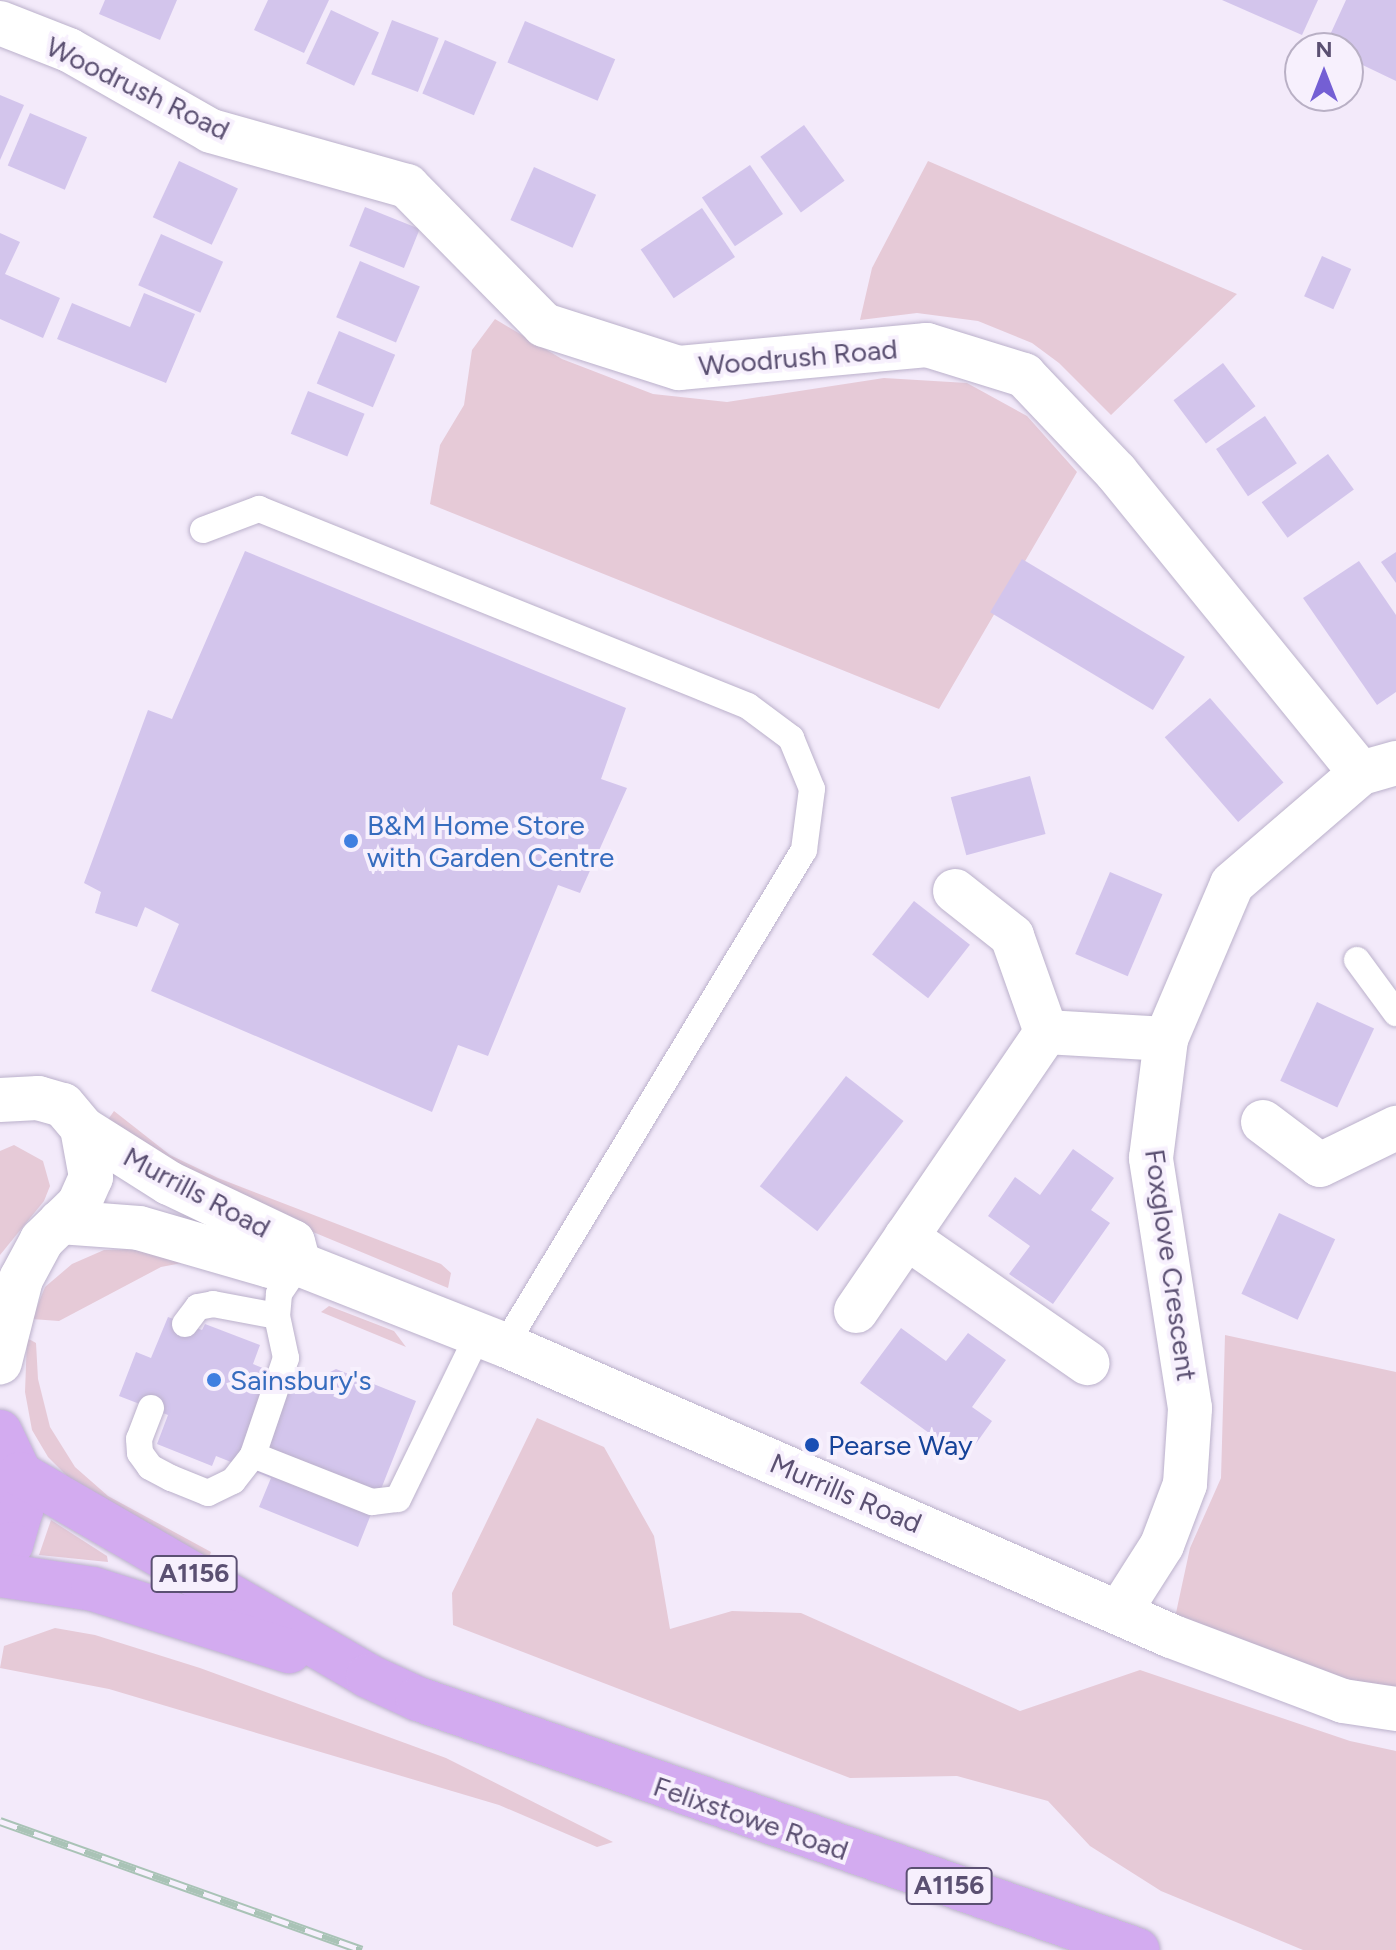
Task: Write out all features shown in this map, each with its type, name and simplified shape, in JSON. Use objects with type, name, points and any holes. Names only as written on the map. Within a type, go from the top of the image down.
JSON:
[{"type":"main road","points":[[0,1432],[20,1474],[21,1510],[11,1544],[0,1559]]},
{"type":"main road","name":"Felixstowe Road","points":[[20,1474],[368,1676],[418,1699],[760,1822],[1137,1950]]},
{"type":"main road","name":"Felixstowe Road","points":[[0,1575],[93,1589],[368,1676]]},
{"type":"street","name":"Woodrush Road","points":[[0,23],[69,50],[211,131],[407,186],[544,325],[679,368],[927,345],[1024,375],[1116,472],[1378,768]]},
{"type":"street","name":"Foxglove Crescent","points":[[1120,1611],[1162,1545],[1185,1484],[1190,1408],[1151,1158],[1166,1039],[1232,884],[1378,768]]},
{"type":"street","points":[[955,891],[1012,936],[1046,1032]]},
{"type":"street","points":[[1046,1032],[1166,1039]]},
{"type":"street","points":[[856,1311],[1046,1032]]},
{"type":"street","name":"Murrills Road","points":[[0,1100],[38,1098],[63,1105],[82,1128],[169,1183],[293,1242],[299,1264]]},
{"type":"street","points":[[1263,1122],[1320,1165],[1396,1128]]},
{"type":"street","points":[[0,1362],[21,1279],[42,1240],[79,1204],[91,1177],[82,1128]]},
{"type":"street","name":"Murrills Road","points":[[60,1222],[139,1228],[270,1266],[299,1264],[492,1340],[1120,1611],[1343,1701],[1396,1709]]},
{"type":"street","points":[[906,1237],[1087,1363]]},
{"type":"lane","points":[[203,530],[259,509],[748,706],[791,738],[812,789],[804,850],[492,1340],[398,1499],[372,1502],[253,1455]]},
{"type":"lane","points":[[1357,960],[1396,1013]]},
{"type":"lane","points":[[151,1408],[139,1439],[140,1453],[150,1467],[208,1493],[233,1481],[253,1455],[286,1358],[277,1316],[279,1294],[299,1264]]},
{"type":"lane","points":[[185,1324],[198,1307],[213,1304],[277,1316]]},
{"type":"shaded area","points":[[928,161],[1237,294],[1111,415],[1059,363],[1032,343],[978,321],[917,313],[860,320],[872,268]]},
{"type":"shaded area","points":[[495,319],[562,359],[653,394],[727,402],[884,378],[967,383],[1027,416],[1077,472],[939,709],[430,504],[440,445],[464,405],[472,350]]},
{"type":"shaded area","points":[[114,1111],[170,1155],[218,1178],[441,1264],[451,1273],[448,1288],[202,1186],[107,1121]]},
{"type":"shaded area","points":[[14,1145],[43,1161],[50,1186],[44,1201],[0,1255],[0,1151]]},
{"type":"shaded area","points":[[139,1249],[182,1263],[161,1267],[59,1321],[32,1319],[45,1287],[72,1264],[104,1250]]},
{"type":"shaded area","points":[[329,1306],[394,1331],[406,1347],[321,1312]]},
{"type":"shaded area","points":[[1225,1335],[1396,1372],[1396,1709],[1171,1636],[1190,1548],[1221,1478]]},
{"type":"shaded area","points":[[27,1338],[36,1343],[38,1379],[50,1427],[75,1467],[108,1496],[211,1552],[208,1561],[83,1492],[48,1457],[32,1430],[25,1392]]},
{"type":"shaded area","points":[[537,1418],[604,1447],[654,1536],[670,1629],[732,1611],[801,1613],[1020,1711],[1140,1670],[1350,1741],[1396,1751],[1396,1950],[1303,1950],[1161,1891],[1090,1846],[1048,1801],[957,1776],[850,1778],[453,1625],[452,1593]]},
{"type":"shaded area","points":[[51,1520],[107,1556],[108,1562],[39,1555]]},
{"type":"shaded area","points":[[55,1628],[95,1635],[200,1668],[446,1758],[613,1842],[597,1847],[499,1805],[109,1689],[0,1668],[4,1646]]},
{"type":"building","points":[[105,0],[177,0],[160,40],[99,14]]},
{"type":"building","points":[[268,0],[329,0],[304,53],[254,30]]},
{"type":"building","points":[[1222,0],[1318,0],[1303,32],[1295,32]]},
{"type":"building","points":[[1346,0],[1396,0],[1396,81],[1364,66],[1364,32],[1331,32]]},
{"type":"building","points":[[331,10],[379,32],[354,86],[306,63]]},
{"type":"building","points":[[392,20],[439,38],[418,92],[371,74]]},
{"type":"building","points":[[525,21],[615,59],[598,101],[507,62]]},
{"type":"building","points":[[445,40],[497,62],[474,115],[422,93]]},
{"type":"building","points":[[0,95],[24,105],[0,160]]},
{"type":"building","points":[[30,113],[87,137],[65,190],[8,165]]},
{"type":"building","points":[[804,125],[845,181],[801,213],[760,157]]},
{"type":"building","points":[[179,161],[238,188],[212,245],[153,217]]},
{"type":"building","points":[[750,165],[783,214],[735,246],[702,197]]},
{"type":"building","points":[[534,167],[596,195],[573,248],[510,220]]},
{"type":"building","points":[[365,207],[420,229],[404,268],[349,246]]},
{"type":"building","points":[[702,208],[735,257],[674,298],[641,249]]},
{"type":"building","points":[[0,233],[20,242],[5,274],[60,298],[43,338],[0,319]]},
{"type":"building","points":[[161,234],[223,262],[200,313],[138,285]]},
{"type":"building","points":[[1322,256],[1351,269],[1333,309],[1304,296]]},
{"type":"building","points":[[360,261],[420,286],[396,343],[336,317]]},
{"type":"building","points":[[144,293],[195,314],[166,383],[57,339],[72,303],[130,327]]},
{"type":"building","points":[[339,331],[395,355],[373,407],[317,383]]},
{"type":"building","points":[[1223,363],[1255,406],[1206,443],[1173,400]]},
{"type":"building","points":[[308,391],[365,414],[347,457],[291,434]]},
{"type":"building","points":[[1265,416],[1297,463],[1248,496],[1216,449]]},
{"type":"building","points":[[1328,454],[1354,490],[1288,538],[1262,502]]},
{"type":"building","name":"B&M Home Store with Garden Centre","points":[[245,551],[626,708],[601,779],[627,788],[580,893],[558,885],[488,1056],[458,1045],[432,1112],[151,991],[179,924],[145,907],[137,927],[95,913],[101,892],[84,883],[148,710],[172,719]]},
{"type":"building","points":[[1396,552],[1396,583],[1381,562]]},
{"type":"building","points":[[1022,559],[1185,657],[1153,710],[990,612]]},
{"type":"building","points":[[1359,561],[1396,615],[1396,692],[1377,705],[1303,598]]},
{"type":"building","points":[[1210,698],[1283,783],[1238,822],[1165,737]]},
{"type":"building","points":[[1030,776],[1046,834],[966,855],[951,797]]},
{"type":"building","points":[[1110,872],[1162,894],[1128,976],[1075,954]]},
{"type":"building","points":[[914,901],[970,945],[928,998],[872,955]]},
{"type":"building","points":[[1317,1002],[1374,1029],[1337,1107],[1280,1081]]},
{"type":"building","points":[[846,1076],[904,1121],[817,1231],[760,1186]]},
{"type":"building","points":[[1073,1149],[1114,1178],[1091,1210],[1110,1223],[1053,1304],[1009,1274],[1030,1246],[988,1216],[1015,1177],[1040,1195]]},
{"type":"building","points":[[1279,1213],[1335,1239],[1298,1320],[1241,1294]]},
{"type":"building","points":[[168,1317],[202,1330],[205,1324],[260,1345],[253,1364],[305,1385],[336,1369],[416,1401],[358,1547],[259,1507],[271,1478],[216,1456],[212,1466],[157,1444],[168,1415],[119,1396],[136,1352],[151,1358]]},
{"type":"building","points":[[901,1328],[946,1361],[968,1333],[1006,1360],[972,1407],[992,1421],[965,1459],[860,1383]]},
{"type":"railway","points":[[0,1821],[362,1950]]},
{"type":"place","name":"B&M Home Store with Garden Centre","points":[[351,841]]},
{"type":"place","name":"Sainsbury's","points":[[214,1380]]},
{"type":"place","name":"Pearse Way","points":[[812,1445]]}]
